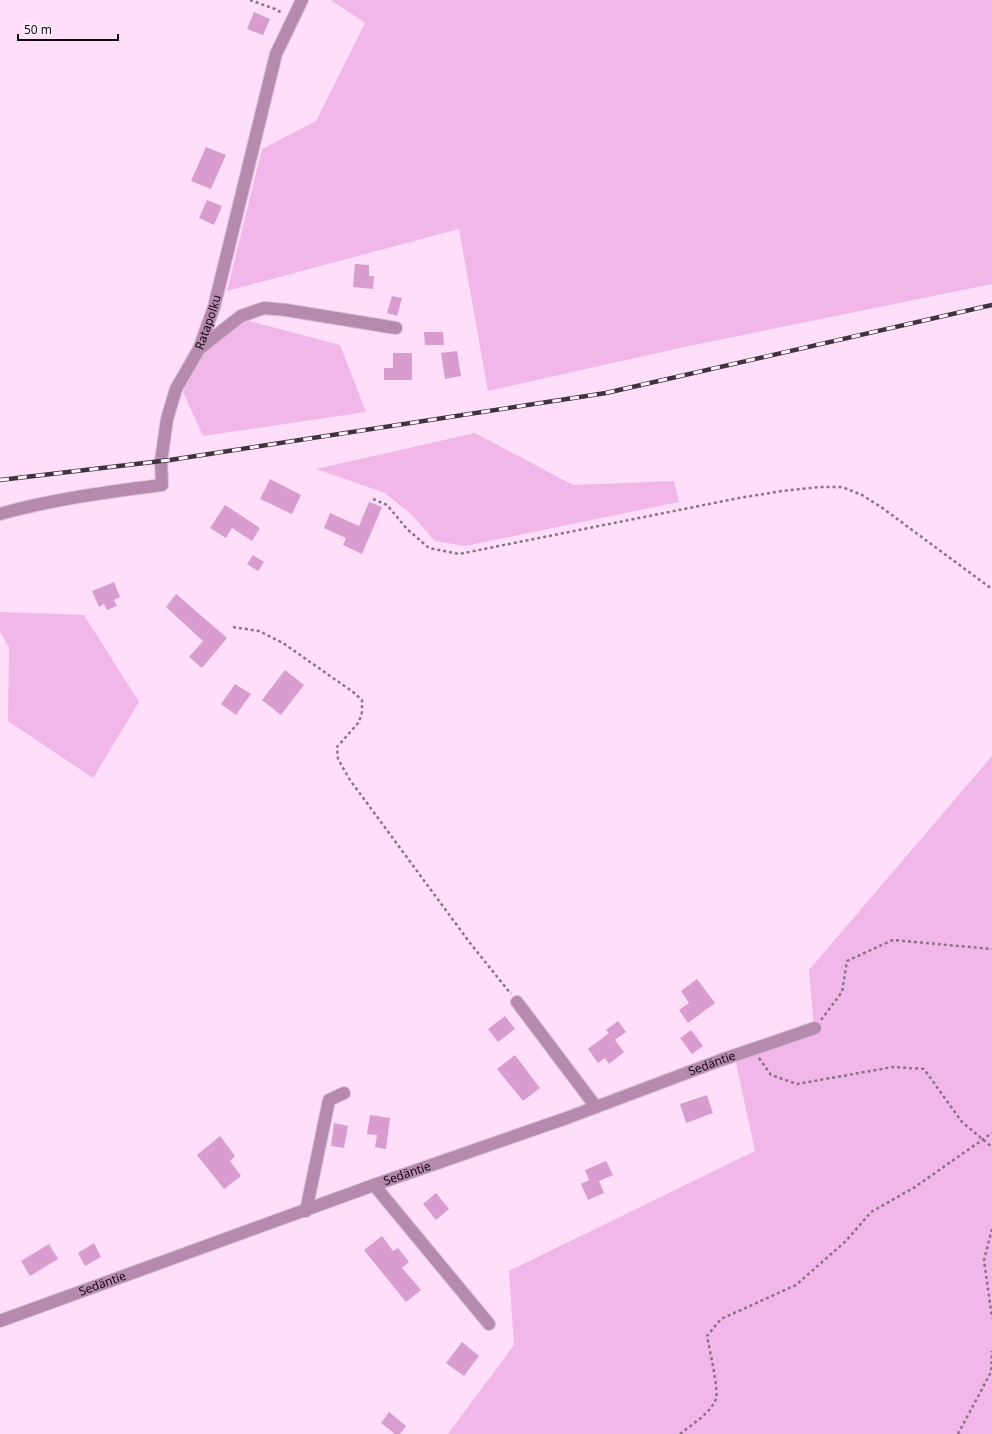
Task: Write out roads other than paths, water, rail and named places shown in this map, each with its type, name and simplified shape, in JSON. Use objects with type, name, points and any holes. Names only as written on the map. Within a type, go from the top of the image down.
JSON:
[{"type":"street","name":"Ratapolku","points":[[0,514],[29,506],[86,495],[162,485],[161,461],[167,419],[176,389],[199,348],[214,307],[276,54],[302,0]]},
{"type":"street","points":[[199,348],[242,316],[264,308],[286,310],[396,328]]},
{"type":"street","points":[[517,1002],[596,1107]]},
{"type":"street","name":"Sedäntie","points":[[0,1321],[374,1185],[596,1107],[721,1060],[814,1028]]},
{"type":"street","points":[[306,1211],[328,1100],[344,1093]]},
{"type":"street","points":[[374,1185],[489,1324]]},
{"type":"railway","points":[[0,480],[170,460],[606,393],[992,305]]}]
